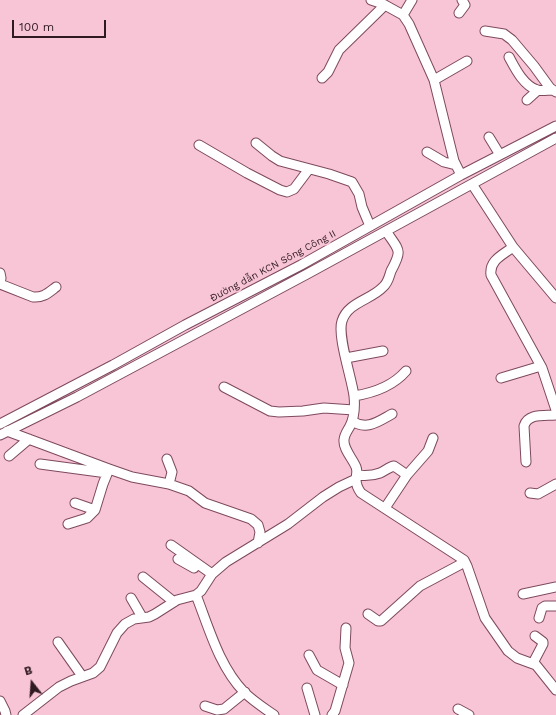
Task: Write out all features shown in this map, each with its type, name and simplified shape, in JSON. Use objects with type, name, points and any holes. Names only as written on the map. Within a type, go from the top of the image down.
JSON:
[{"type":"street","points":[[371,0],[383,3],[403,15],[409,24],[434,80],[456,165],[461,176]]},
{"type":"street","points":[[403,15],[412,0]]},
{"type":"street","points":[[459,13],[465,4],[462,0]]},
{"type":"street","points":[[322,78],[328,72],[339,50],[383,3]]},
{"type":"street","points":[[485,30],[504,34],[512,40],[554,91]]},
{"type":"street","points":[[509,57],[528,85],[538,90],[554,91]]},
{"type":"street","points":[[434,80],[467,62]]},
{"type":"street","points":[[527,100],[538,90]]},
{"type":"street","name":"Đường dẫn KCN Sông Công II","points":[[0,424],[301,265],[461,176],[556,126]]},
{"type":"street","points":[[489,138],[500,155]]},
{"type":"street","points":[[4,433],[77,397],[556,138]]},
{"type":"street","points":[[256,143],[280,161],[329,174],[352,182],[359,194],[362,207],[370,226]]},
{"type":"street","points":[[199,145],[247,173],[284,192],[292,191],[309,169]]},
{"type":"street","points":[[427,152],[444,162],[456,165]]},
{"type":"street","points":[[472,184],[513,247],[556,298]]},
{"type":"street","points":[[386,231],[398,251],[397,262],[385,286],[358,303],[343,318],[341,324],[354,396],[352,421],[344,439],[345,446],[356,467],[357,488],[361,493],[465,562],[485,618],[512,655],[536,665],[556,690]]},
{"type":"street","points":[[513,247],[494,262],[490,268],[491,275],[547,378],[556,410]]},
{"type":"street","points":[[0,273],[0,284],[32,297],[38,298],[44,296],[56,287]]},
{"type":"street","points":[[346,358],[383,351]]},
{"type":"street","points":[[502,378],[541,366]]},
{"type":"street","points":[[354,396],[380,389],[399,379],[406,371]]},
{"type":"street","points":[[71,386],[77,397]]},
{"type":"street","points":[[224,386],[270,411],[303,411],[324,408],[354,410]]},
{"type":"street","points":[[352,421],[360,425],[374,425],[392,414]]},
{"type":"street","points":[[526,462],[525,422],[532,416],[556,415]]},
{"type":"street","points":[[4,433],[29,439],[108,471],[169,484],[189,492],[205,502],[250,519],[258,525],[260,532],[258,543]]},
{"type":"street","points":[[384,508],[407,475],[428,451],[433,438]]},
{"type":"street","points":[[9,456],[29,439]]},
{"type":"street","points":[[168,459],[172,472],[169,484]]},
{"type":"street","points":[[40,464],[108,471]]},
{"type":"street","points":[[23,715],[59,687],[82,676],[93,673],[100,667],[117,633],[125,624],[134,619],[156,614],[174,602],[196,595],[201,591],[211,575],[226,562],[288,524],[329,493],[356,477],[370,476],[380,473],[391,466],[394,466],[407,475]]},
{"type":"street","points":[[68,524],[87,518],[95,510],[108,471]]},
{"type":"street","points":[[530,493],[538,494],[556,484]]},
{"type":"street","points":[[75,503],[95,510]]},
{"type":"street","points":[[171,545],[211,575]]},
{"type":"street","points":[[178,559],[211,575]]},
{"type":"street","points":[[368,614],[378,621],[381,621],[420,586],[465,562]]},
{"type":"street","points":[[142,577],[174,602]]},
{"type":"street","points":[[523,594],[556,587]]},
{"type":"street","points":[[196,595],[216,649],[226,667],[245,692],[274,715]]},
{"type":"street","points":[[131,598],[142,618]]},
{"type":"street","points":[[538,618],[542,608],[545,606],[556,606]]},
{"type":"street","points":[[332,715],[335,711],[349,663],[345,648],[346,628]]},
{"type":"street","points":[[533,663],[543,644],[535,636]]},
{"type":"street","points":[[58,642],[82,676]]},
{"type":"street","points":[[309,655],[317,670],[343,685]]},
{"type":"street","points":[[307,688],[315,715]]},
{"type":"street","points":[[205,706],[221,711],[245,692]]},
{"type":"street","points":[[0,701],[6,715]]},
{"type":"street","points":[[458,709],[469,715]]}]
